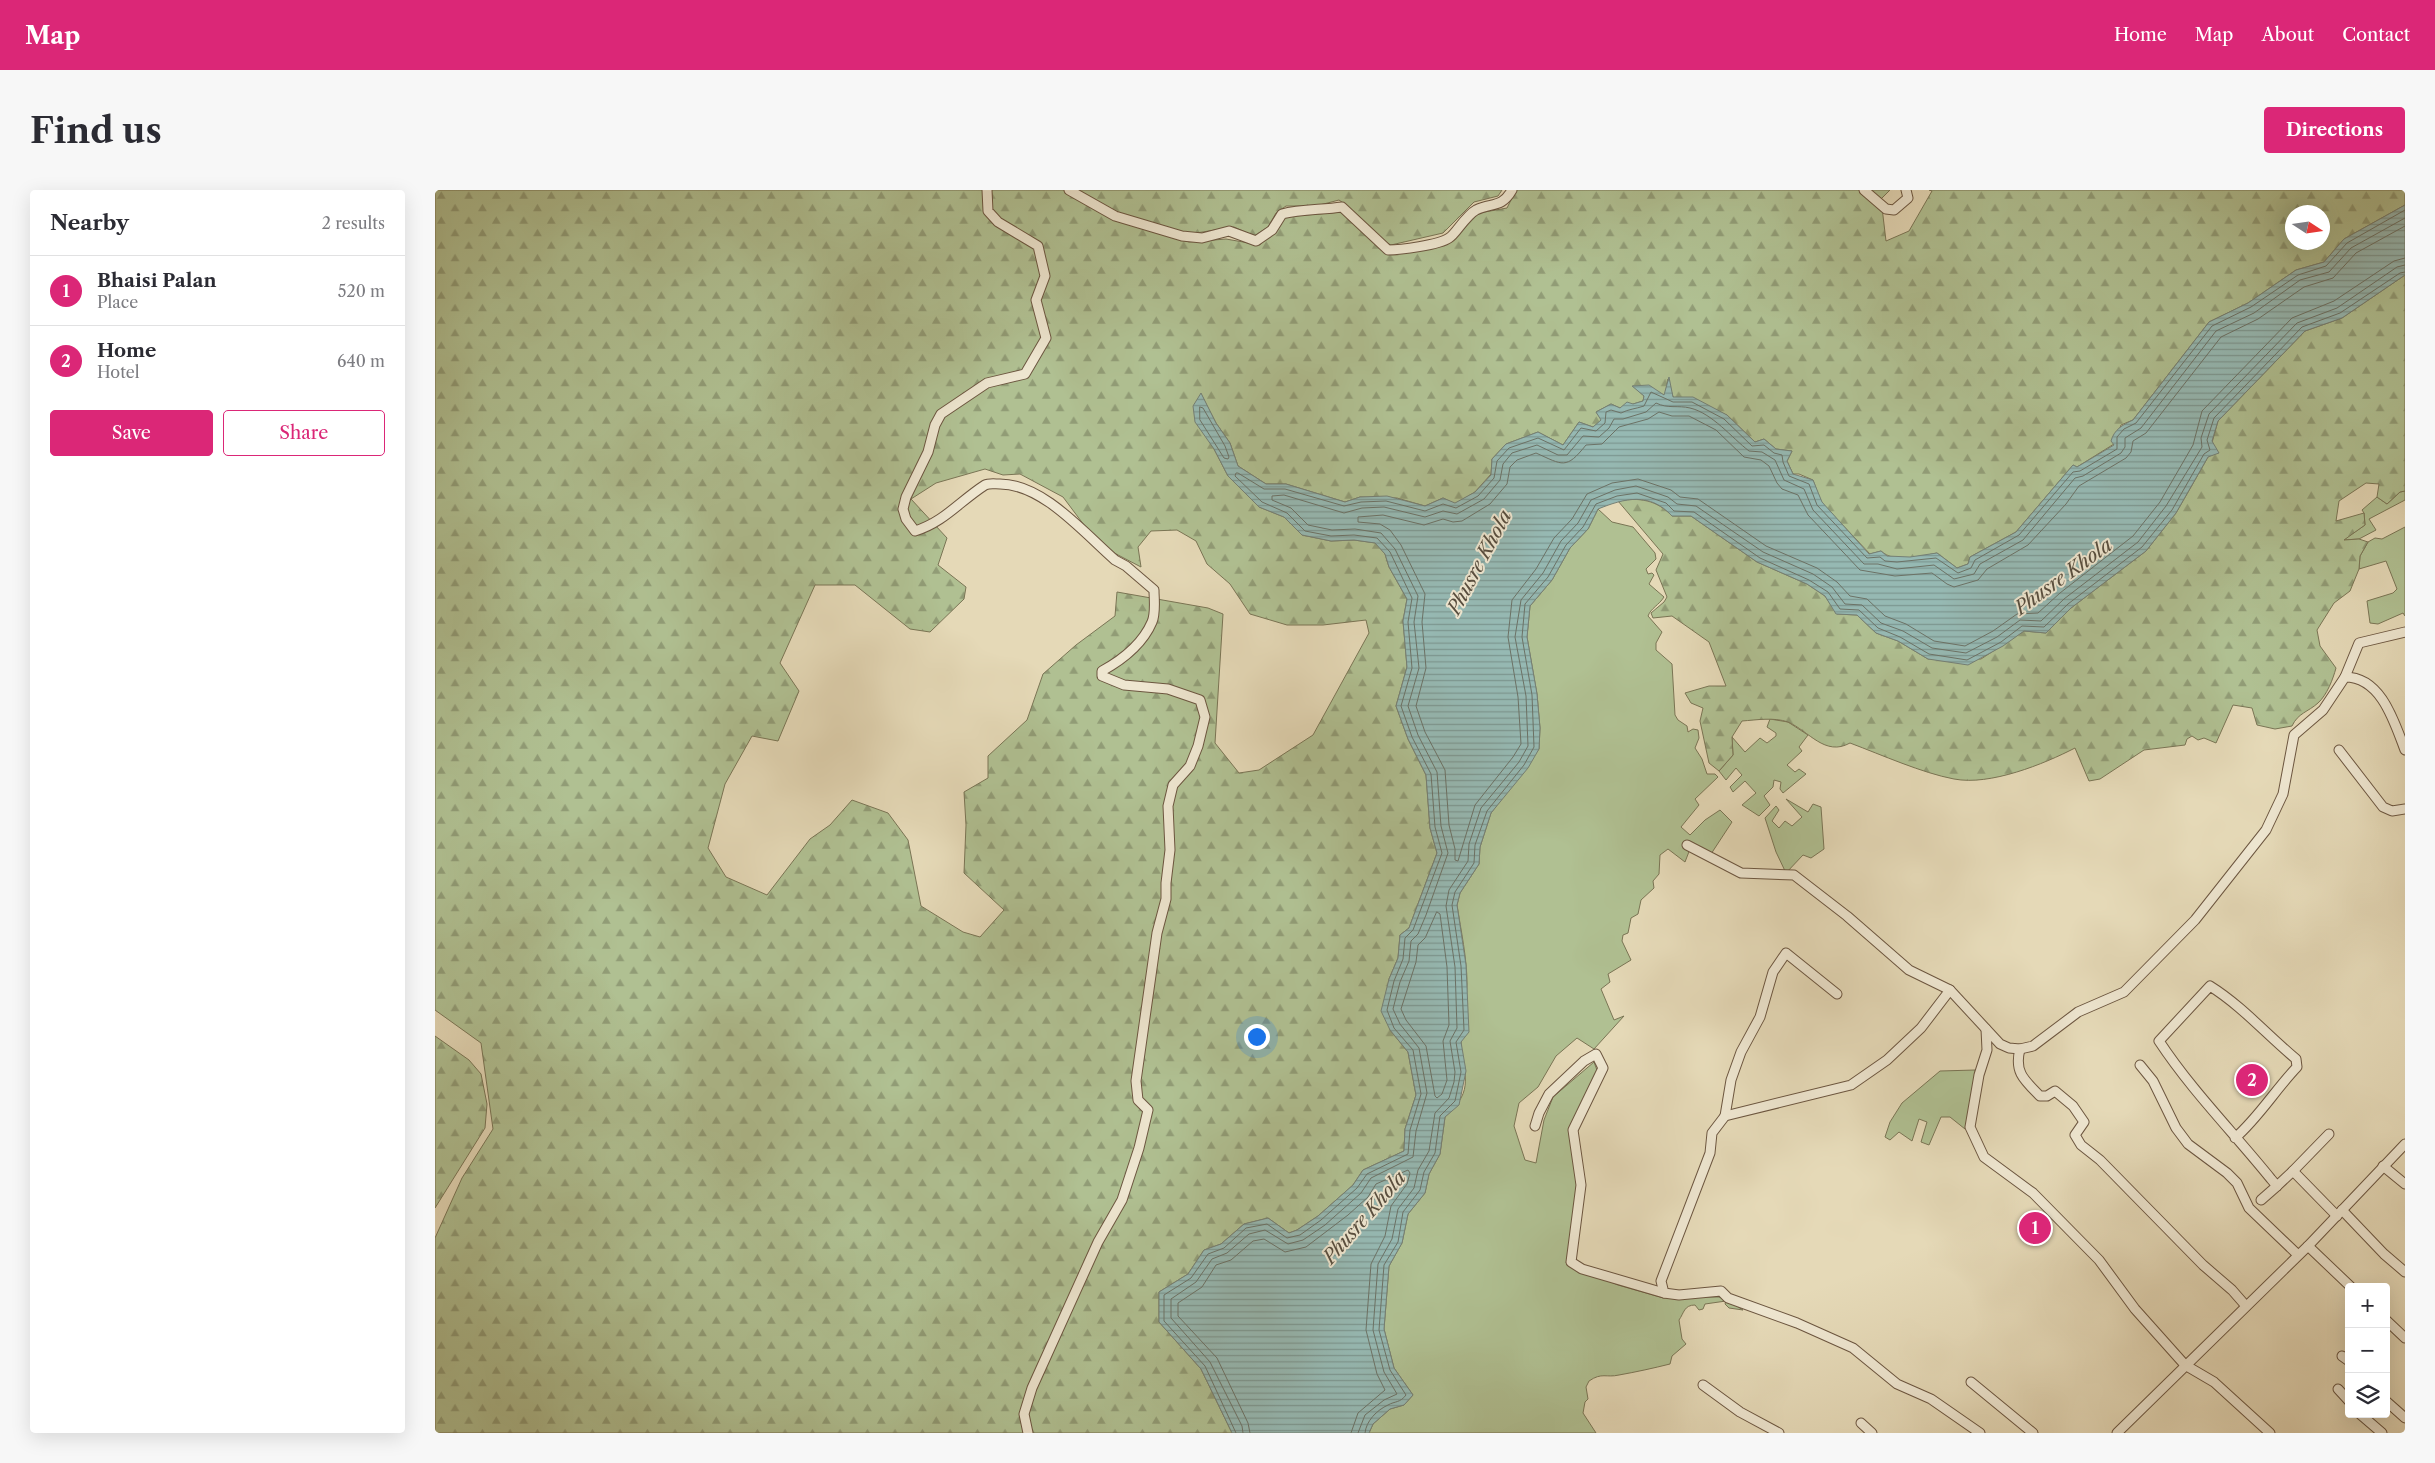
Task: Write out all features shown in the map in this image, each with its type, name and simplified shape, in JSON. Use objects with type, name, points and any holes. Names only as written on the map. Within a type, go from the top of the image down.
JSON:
[{"type":"street","points":[[987,190],[988,210],[998,222],[1037,246],[1045,276],[1036,300],[1046,338],[1025,374],[987,384],[941,414],[928,452],[906,496],[903,509],[907,520],[915,531],[933,526],[987,484],[1007,484],[1022,487],[1048,501],[1115,560],[1126,566],[1154,590],[1153,620],[1138,642],[1114,665],[1102,671],[1102,676],[1124,685],[1168,689],[1200,700],[1205,717],[1198,746],[1190,766],[1173,786],[1168,806],[1170,850],[1166,898],[1157,933],[1136,1081],[1138,1100],[1148,1110],[1143,1131],[1122,1200],[1098,1242],[1032,1388],[1023,1414],[1028,1433]]},
{"type":"street","points":[[1069,190],[1115,216],[1182,236],[1202,238],[1229,232],[1256,241],[1273,230],[1282,214],[1297,210],[1316,211],[1343,207],[1387,250],[1402,250],[1449,238],[1474,211],[1499,204],[1506,199],[1512,190]]},
{"type":"street","points":[[1864,190],[1886,208],[1894,210],[1908,198],[1906,190]]},
{"type":"street","points":[[1687,845],[1741,873],[1794,875],[1847,916],[1909,970],[1950,990],[2000,1044],[2009,1048],[2020,1049],[2033,1046],[2078,1012],[2124,992],[2195,920],[2266,830],[2283,794],[2294,735],[2323,710],[2345,677],[2359,643],[2405,632]]},
{"type":"street","points":[[2345,677],[2356,677],[2373,686],[2393,719],[2405,750]]},
{"type":"street","points":[[2339,750],[2383,807],[2392,811],[2405,809]]},
{"type":"street","points":[[1664,1293],[1661,1281],[1710,1153],[1712,1133],[1725,1116],[1731,1080],[1741,1052],[1761,1017],[1773,972],[1786,953],[1837,994]]},
{"type":"street","points":[[2235,1138],[2257,1116],[2279,1086],[2297,1067],[2296,1058],[2260,1029],[2232,1000],[2210,986],[2159,1041],[2213,1113],[2277,1186]]},
{"type":"street","points":[[1725,1116],[1851,1086],[1887,1060],[1921,1028],[1950,990]]},
{"type":"street","points":[[1986,1029],[1987,1050],[1979,1075],[1970,1127],[1984,1157],[2033,1193],[2099,1260],[2135,1309],[2185,1365],[2214,1382],[2270,1433]]},
{"type":"street","points":[[2020,1049],[2016,1064],[2025,1083],[2040,1096],[2047,1096],[2055,1091],[2073,1106],[2084,1122],[2075,1134],[2081,1145],[2095,1155],[2137,1196],[2203,1264],[2232,1290],[2245,1306]]},
{"type":"street","points":[[1535,1126],[1539,1112],[1549,1094],[1583,1061],[1596,1054],[1603,1068],[1573,1130],[1581,1185],[1571,1262],[1581,1269],[1679,1296],[1721,1291],[1728,1298],[1813,1330],[1853,1348],[1897,1384],[1931,1399],[1979,1433]]},
{"type":"street","points":[[2140,1064],[2153,1081],[2176,1128],[2188,1144],[2227,1173],[2237,1183],[2249,1208],[2297,1254]]},
{"type":"street","points":[[2261,1200],[2329,1134]]},
{"type":"street","points":[[2117,1433],[2297,1254],[2308,1246],[2405,1144]]},
{"type":"street","points":[[2383,1166],[2405,1184]]},
{"type":"street","points":[[2293,1171],[2405,1272]]},
{"type":"street","points":[[2308,1246],[2347,1283]]},
{"type":"street","points":[[2390,1324],[2405,1338]]},
{"type":"street","points":[[1971,1382],[2033,1433]]},
{"type":"street","points":[[1703,1385],[1740,1412],[1770,1426],[1779,1433]]},
{"type":"street","points":[[2338,1389],[2345,1397]]},
{"type":"street","points":[[2390,1405],[2405,1418]]},
{"type":"street","points":[[2365,1418],[2382,1433]]},
{"type":"street","points":[[1861,1423],[1873,1433]]},
{"type":"green space","points":[[435,190],[1065,190],[1109,216],[1189,242],[1226,239],[1260,245],[1282,217],[1342,212],[1388,254],[1453,240],[1479,213],[1507,208],[1516,190],[1890,190],[1881,199],[1886,241],[1909,231],[1932,191],[1929,190],[2405,190],[2405,205],[2344,239],[2324,262],[2296,270],[2248,303],[2209,322],[2133,420],[2121,425],[2114,444],[2077,467],[2073,465],[2016,532],[1970,557],[1968,564],[1957,568],[1937,553],[1901,558],[1887,555],[1881,551],[1870,554],[1821,502],[1813,480],[1799,474],[1793,474],[1787,461],[1792,451],[1776,449],[1764,439],[1755,442],[1727,415],[1673,397],[1668,379],[1665,395],[1633,386],[1644,396],[1643,401],[1620,408],[1611,404],[1596,412],[1602,420],[1593,427],[1579,422],[1563,445],[1538,432],[1506,444],[1492,459],[1491,474],[1475,492],[1455,504],[1443,498],[1425,506],[1397,498],[1360,497],[1345,502],[1286,484],[1266,484],[1238,466],[1230,443],[1216,423],[1201,394],[1214,449],[1228,476],[1259,507],[1284,517],[1302,535],[1331,541],[1354,540],[1376,543],[1385,554],[1389,567],[1407,599],[1403,621],[1407,667],[1396,706],[1408,739],[1426,775],[1430,828],[1437,853],[1409,928],[1400,935],[1398,958],[1389,979],[1390,1030],[1408,1052],[1416,1095],[1405,1129],[1404,1151],[1363,1170],[1353,1185],[1318,1216],[1297,1230],[1289,1233],[1268,1218],[1244,1224],[1221,1244],[1204,1250],[1188,1274],[1159,1292],[1159,1322],[1201,1369],[1232,1433],[435,1433],[435,1238],[462,1178],[493,1129],[481,1043],[435,1010]],"holes":[[[985,469],[1003,475],[1020,474],[1063,497],[1099,545],[1141,567],[1138,547],[1151,531],[1177,530],[1196,541],[1207,564],[1230,584],[1250,614],[1287,625],[1323,625],[1366,620],[1369,633],[1313,735],[1259,770],[1239,773],[1215,743],[1223,614],[1208,608],[1117,592],[1115,616],[1076,645],[1043,674],[1027,720],[988,756],[988,778],[964,792],[966,825],[964,873],[1004,910],[980,937],[963,932],[921,906],[908,840],[888,813],[852,800],[830,825],[810,839],[767,895],[726,877],[708,848],[725,784],[752,736],[778,741],[799,691],[780,663],[815,585],[855,585],[910,629],[930,632],[964,599],[966,587],[938,565],[947,538],[911,499],[936,483]]]},
{"type":"green space","points":[[1075,190],[1502,190],[1498,196],[1474,202],[1443,233],[1391,245],[1382,241],[1349,207],[1339,200],[1316,206],[1286,206],[1276,213],[1268,227],[1254,236],[1234,227],[1190,234],[1115,213]]},
{"type":"green space","points":[[2405,275],[2405,491],[2400,492],[2387,504],[2377,497],[2379,484],[2366,483],[2339,501],[2336,521],[2364,513],[2365,525],[2344,540],[2359,539],[2368,542],[2360,556],[2359,569],[2350,591],[2334,603],[2317,630],[2320,646],[2336,668],[2331,682],[2321,700],[2300,715],[2292,726],[2275,729],[2257,725],[2252,708],[2233,705],[2216,743],[2204,738],[2198,740],[2192,736],[2187,739],[2185,745],[2144,750],[2100,779],[2089,781],[2075,748],[2048,761],[2016,772],[1984,779],[1954,779],[1915,768],[1850,743],[1833,747],[1825,745],[1788,722],[1771,719],[1742,721],[1732,737],[1733,755],[1719,771],[1709,763],[1700,721],[1703,708],[1691,703],[1685,693],[1709,686],[1726,686],[1709,642],[1672,616],[1653,618],[1651,613],[1667,597],[1656,570],[1663,554],[1618,501],[1633,499],[1647,501],[1660,506],[1672,516],[1691,516],[1757,562],[1807,584],[1825,596],[1837,614],[1857,615],[1876,633],[1898,641],[1928,659],[1981,659],[2024,631],[2046,633],[2071,608],[2146,551],[2176,513],[2208,457],[2218,421],[2305,331],[2342,318]]},
{"type":"green space","points":[[2405,491],[2405,500],[2369,519],[2376,530],[2359,539],[2343,540],[2365,525],[2362,510],[2377,497],[2387,504],[2400,492]]},
{"type":"green space","points":[[1598,509],[1612,522],[1633,527],[1655,553],[1656,559],[1646,569],[1648,574],[1652,573],[1654,575],[1649,584],[1664,597],[1648,616],[1662,632],[1656,643],[1656,650],[1672,664],[1675,715],[1678,720],[1687,726],[1688,732],[1693,729],[1698,730],[1699,738],[1695,748],[1702,759],[1707,774],[1715,774],[1718,777],[1695,799],[1699,805],[1681,827],[1690,835],[1705,820],[1720,810],[1732,822],[1711,854],[1690,849],[1685,862],[1668,849],[1660,855],[1659,874],[1653,881],[1654,888],[1641,900],[1638,914],[1631,918],[1628,933],[1623,935],[1622,941],[1631,960],[1608,974],[1610,982],[1601,989],[1614,1020],[1624,1016],[1594,1049],[1577,1038],[1556,1056],[1538,1087],[1519,1103],[1514,1126],[1525,1160],[1536,1163],[1544,1120],[1553,1097],[1594,1062],[1598,1073],[1571,1130],[1579,1191],[1572,1246],[1566,1263],[1618,1285],[1660,1297],[1719,1297],[1743,1310],[1729,1308],[1725,1304],[1726,1301],[1705,1304],[1703,1309],[1699,1310],[1695,1305],[1691,1305],[1685,1310],[1679,1320],[1682,1339],[1686,1344],[1672,1356],[1670,1364],[1615,1376],[1601,1376],[1589,1381],[1586,1387],[1588,1399],[1585,1402],[1583,1413],[1596,1433],[1369,1433],[1373,1424],[1390,1409],[1404,1405],[1413,1395],[1394,1368],[1384,1329],[1389,1266],[1402,1243],[1408,1214],[1425,1193],[1429,1174],[1440,1154],[1445,1117],[1455,1107],[1464,1089],[1465,1073],[1461,1041],[1467,991],[1467,974],[1457,905],[1460,893],[1479,864],[1480,847],[1491,813],[1539,749],[1540,728],[1537,694],[1527,637],[1530,606],[1552,580],[1570,548],[1588,529]]},
{"type":"green space","points":[[2405,527],[2405,616],[2403,613],[2378,624],[2370,623],[2367,601],[2393,593],[2397,589],[2386,561],[2359,569],[2360,556],[2368,542],[2375,538],[2382,539]]},
{"type":"green space","points":[[1770,719],[1788,722],[1808,735],[1799,747],[1802,751],[1787,765],[1795,772],[1799,769],[1806,774],[1783,793],[1780,789],[1781,782],[1774,780],[1773,787],[1764,796],[1770,805],[1759,816],[1742,805],[1756,793],[1745,781],[1733,792],[1730,787],[1742,775],[1736,768],[1726,780],[1719,771],[1733,755],[1732,737],[1745,752],[1760,738],[1767,743],[1776,736],[1776,733],[1767,727]]},
{"type":"green space","points":[[1786,799],[1808,812],[1813,804],[1821,807],[1824,849],[1811,858],[1803,855],[1786,873],[1776,852],[1765,818],[1776,806],[1779,810],[1772,821],[1779,828],[1785,821],[1792,826],[1802,817]]},
{"type":"green space","points":[[435,1036],[469,1060],[481,1074],[487,1104],[485,1128],[435,1208]]},
{"type":"green space","points":[[1975,1070],[1976,1082],[1965,1129],[1950,1117],[1941,1117],[1929,1145],[1921,1142],[1927,1122],[1919,1119],[1912,1141],[1899,1132],[1890,1140],[1885,1137],[1890,1122],[1902,1103],[1940,1071]]},
{"type":"water","name":"Phusre Khola","points":[[2405,205],[2405,275],[2342,318],[2305,331],[2218,421],[2212,441],[2219,453],[2208,457],[2176,513],[2146,551],[2071,608],[2046,633],[2024,631],[2003,646],[1968,665],[1928,659],[1898,641],[1876,633],[1857,615],[1836,614],[1825,596],[1807,584],[1757,562],[1691,516],[1672,516],[1655,503],[1637,499],[1618,502],[1598,509],[1588,529],[1570,548],[1552,580],[1530,606],[1527,637],[1537,694],[1540,728],[1539,749],[1528,768],[1491,813],[1480,847],[1479,864],[1460,893],[1457,905],[1466,965],[1469,1032],[1461,1042],[1466,1071],[1459,1105],[1445,1117],[1440,1154],[1429,1174],[1425,1193],[1408,1214],[1402,1243],[1389,1266],[1384,1329],[1394,1368],[1413,1395],[1404,1405],[1390,1409],[1373,1424],[1369,1433],[1232,1433],[1201,1369],[1159,1322],[1159,1292],[1188,1274],[1204,1250],[1221,1244],[1244,1224],[1268,1218],[1289,1233],[1297,1230],[1318,1216],[1353,1185],[1363,1170],[1404,1151],[1405,1129],[1416,1095],[1408,1052],[1390,1030],[1381,1011],[1389,979],[1398,958],[1400,935],[1409,928],[1437,853],[1430,828],[1426,775],[1408,739],[1396,706],[1407,667],[1403,621],[1407,599],[1389,567],[1385,554],[1375,543],[1354,540],[1331,541],[1302,535],[1284,517],[1259,507],[1228,476],[1214,449],[1195,422],[1193,406],[1201,393],[1216,423],[1230,443],[1238,466],[1266,484],[1286,484],[1345,502],[1360,497],[1387,496],[1425,506],[1443,498],[1455,503],[1475,492],[1491,475],[1492,459],[1506,444],[1538,432],[1563,445],[1579,422],[1593,427],[1601,420],[1596,412],[1611,404],[1620,408],[1627,402],[1633,404],[1643,401],[1644,396],[1632,386],[1649,385],[1664,395],[1669,377],[1673,397],[1693,397],[1727,415],[1755,442],[1764,439],[1776,449],[1792,451],[1787,461],[1793,474],[1813,480],[1822,502],[1869,554],[1881,551],[1887,556],[1910,557],[1937,553],[1957,568],[1968,564],[1970,557],[2016,532],[2073,465],[2077,467],[2114,445],[2111,441],[2116,431],[2133,420],[2209,322],[2248,303],[2296,270],[2324,262],[2344,239]]},
{"type":"place","name":"Home","points":[[2252,1080]]},
{"type":"place","name":"Bhaisi Palan","points":[[2035,1228]]}]
